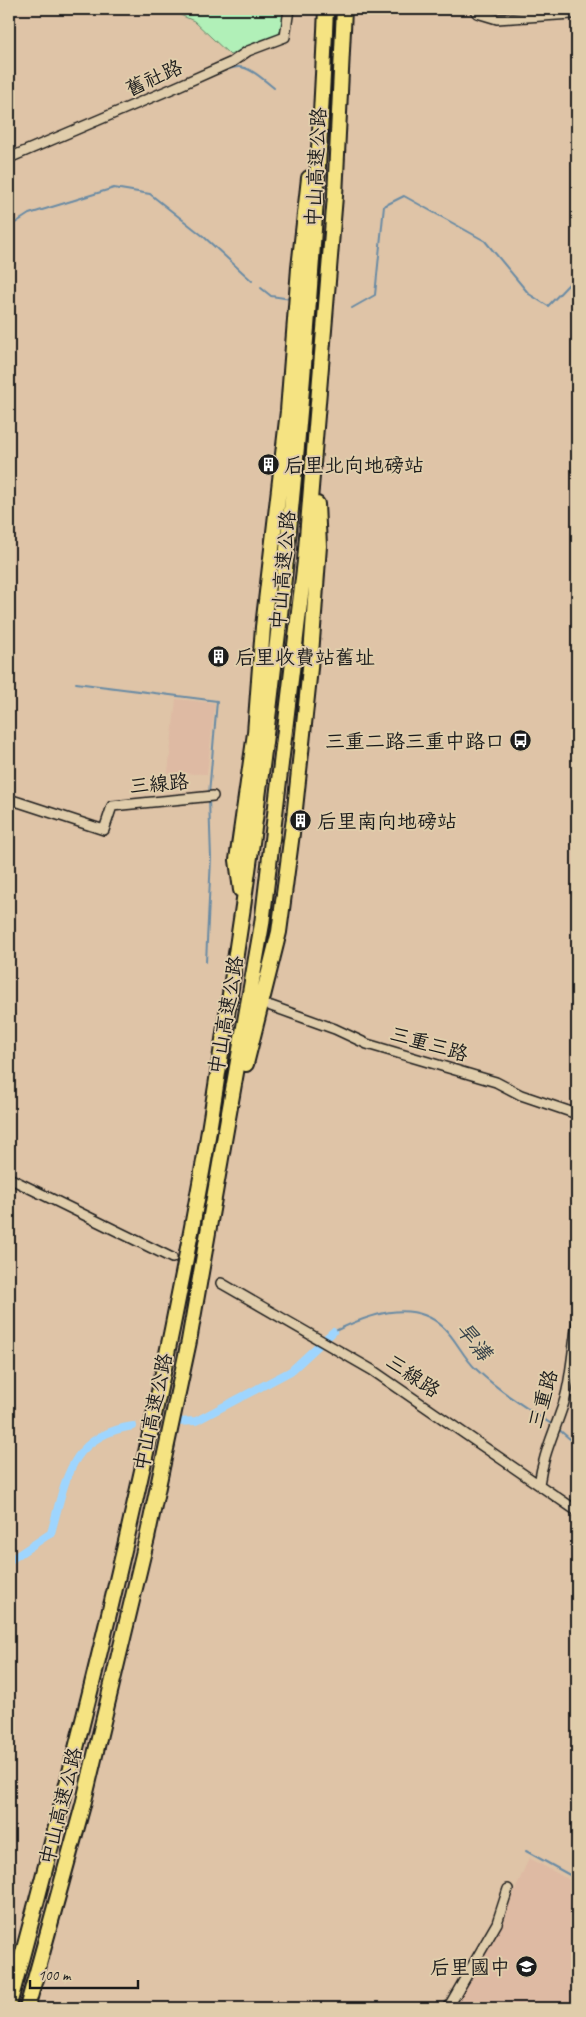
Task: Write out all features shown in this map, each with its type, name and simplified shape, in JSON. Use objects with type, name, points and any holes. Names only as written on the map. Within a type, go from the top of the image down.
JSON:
[{"type":"highway","name":"中山高速公路","points":[[9,2005],[63,1805],[146,1455],[203,1170],[244,908],[277,653],[299,444],[321,121],[326,9]]},
{"type":"highway","name":"中山高速公路","points":[[27,2008],[83,1805],[147,1538],[189,1341],[262,924],[295,654],[314,447],[334,196],[344,9]]},
{"type":"street","name":"舊社路","points":[[9,158],[232,62],[248,51],[285,37],[289,9]]},
{"type":"street","points":[[474,9],[477,13],[497,19],[572,14],[577,12]]},
{"type":"street","name":"三線路","points":[[9,799],[104,830],[112,806],[214,796]]},
{"type":"street","name":"三重三路","points":[[271,1006],[335,1029],[367,1044],[496,1082],[521,1095],[577,1114]]},
{"type":"street","points":[[9,1178],[172,1258]]},
{"type":"street","name":"三線路","points":[[221,1283],[372,1370],[577,1511]]},
{"type":"street","name":"三重路","points":[[539,1484],[542,1459],[561,1414],[577,1323]]},
{"type":"street","points":[[448,2008],[497,1923],[508,1889]]},
{"type":"shaded area","points":[[176,699],[215,703],[207,774],[168,773]]},
{"type":"shaded area","name":"后里國中","points":[[529,1858],[577,1884],[577,2008],[450,2008],[500,1925]]},
{"type":"green space","points":[[167,9],[286,9],[279,34],[230,55],[194,21]]},
{"type":"waterway","points":[[202,80],[225,70],[240,67],[254,73],[274,88]]},
{"type":"waterway","points":[[9,163],[69,137]]},
{"type":"waterway","points":[[9,227],[29,214],[114,188],[150,194],[203,236],[252,281]]},
{"type":"waterway","points":[[352,308],[375,295],[384,206],[404,196],[485,241],[529,294],[548,306],[569,284],[577,283]]},
{"type":"waterway","points":[[261,288],[271,296],[291,299]]},
{"type":"waterway","points":[[76,683],[217,701],[209,794]]},
{"type":"waterway","points":[[206,962],[211,858],[209,799]]},
{"type":"waterway","name":"旱溝","points":[[333,1332],[360,1320],[389,1312],[403,1311],[431,1318],[448,1332],[471,1364],[494,1385],[553,1425]]},
{"type":"waterway","points":[[177,1422],[196,1421],[291,1371],[333,1332]]},
{"type":"waterway","points":[[9,1561],[51,1533],[67,1478],[83,1450],[95,1439],[112,1431],[133,1426]]},
{"type":"waterway","name":"旱溝","points":[[557,1428],[577,1445]]},
{"type":"waterway","points":[[526,1851],[577,1879]]},
{"type":"place","name":"后里北向地磅站","points":[[268,465]]},
{"type":"place","name":"后里收費站舊址","points":[[219,657]]},
{"type":"place","name":"三重二路三重中路口","points":[[521,741]]},
{"type":"place","name":"后里南向地磅站","points":[[301,821]]},
{"type":"place","name":"后里國中","points":[[526,1967]]}]
